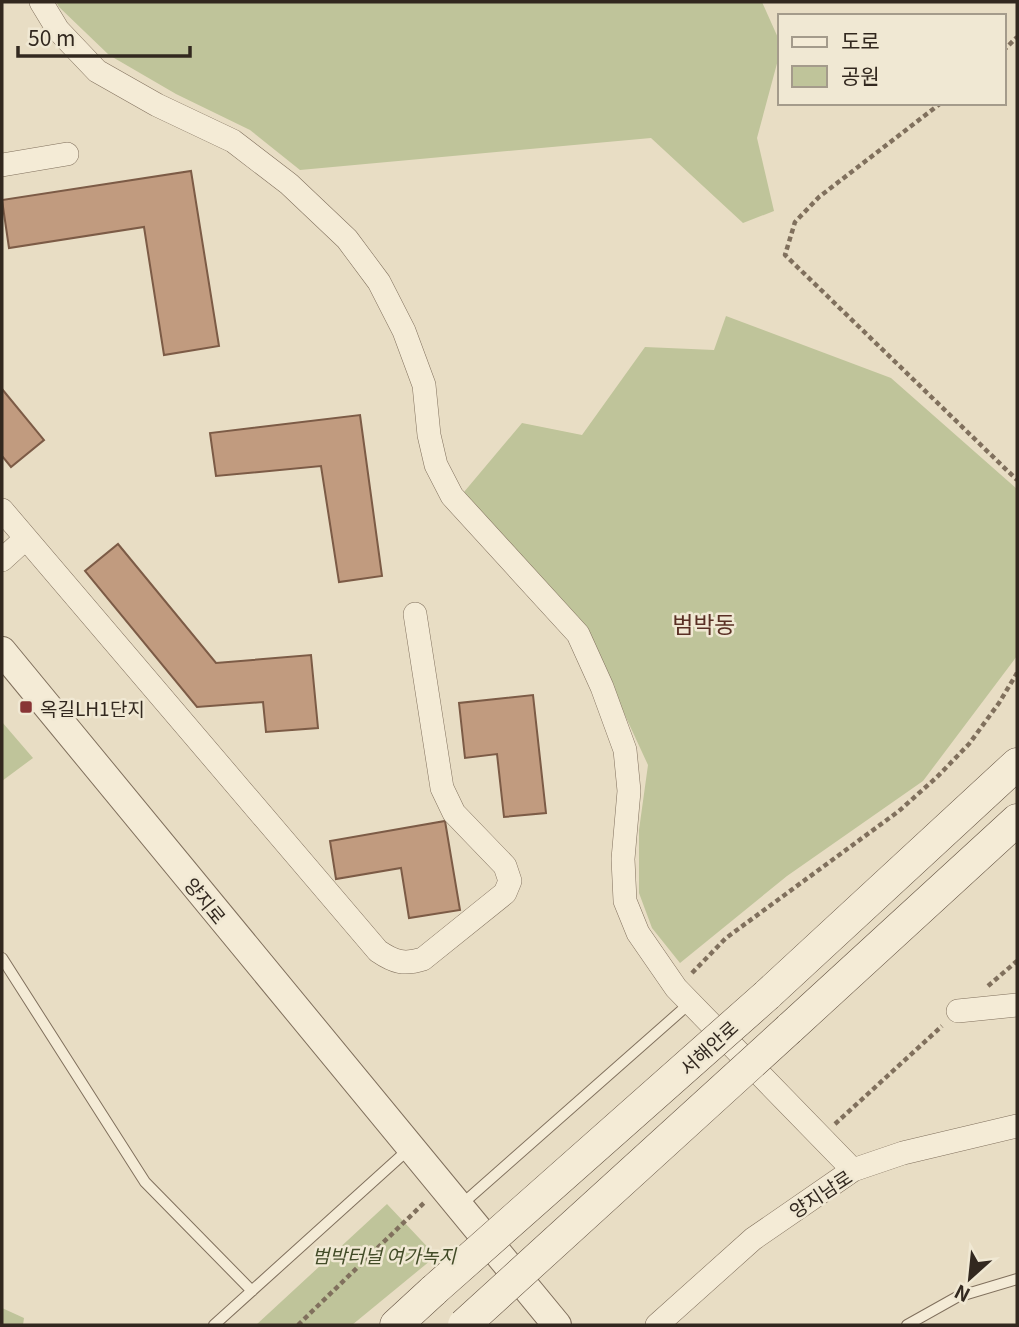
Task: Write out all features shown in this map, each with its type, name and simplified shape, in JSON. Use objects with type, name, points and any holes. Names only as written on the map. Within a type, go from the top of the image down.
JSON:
[{"type":"main road","name":"서해안로","points":[[396,1325],[767,995],[1017,764]]},
{"type":"main road","points":[[464,1325],[1017,820]]},
{"type":"street","points":[[41,2],[58,30],[97,71],[157,105],[233,141],[289,184],[347,239],[379,282],[404,331],[424,385],[429,435],[436,465],[452,496],[578,634],[602,687],[625,750],[629,791],[623,859],[625,901],[638,933],[683,995],[853,1170]]},
{"type":"street","points":[[2,166],[67,154]]},
{"type":"street","points":[[2,510],[378,951],[393,961],[408,964],[423,959],[505,893],[510,881],[505,866],[454,813],[442,788],[415,614]]},
{"type":"street","points":[[2,561],[25,539]]},
{"type":"street","name":"양지로","points":[[2,651],[557,1325]]},
{"type":"street","points":[[958,1011],[1017,1005]]},
{"type":"street","name":"양지남로","points":[[657,1325],[753,1239],[853,1170],[903,1153],[1017,1126]]},
{"type":"lane","points":[[2,958],[145,1182],[252,1291]]},
{"type":"lane","points":[[450,1196],[683,995]]},
{"type":"lane","points":[[214,1325],[410,1148]]},
{"type":"lane","points":[[907,1325],[957,1297],[1017,1279]]},
{"type":"path","points":[[938,105],[819,197],[795,222],[785,255],[1017,480]]},
{"type":"path","points":[[683,995],[726,938],[899,811],[937,777],[969,744],[1017,673]]},
{"type":"path","points":[[821,1137],[958,1011],[1017,961]]},
{"type":"path","points":[[298,1325],[450,1196]]},
{"type":"green space","points":[[56,2],[762,2],[778,38],[778,60],[757,138],[774,211],[743,223],[651,138],[300,170],[250,130],[176,94],[109,55]]},
{"type":"green space","points":[[726,316],[891,378],[1017,489],[1017,656],[923,781],[787,876],[680,963],[652,928],[639,893],[639,830],[648,765],[586,631],[464,492],[522,423],[582,435],[645,347],[714,350]]},
{"type":"green space","points":[[2,722],[33,758],[2,781]]},
{"type":"green space","name":"범박터널 여가녹지","points":[[387,1204],[436,1256],[352,1325],[256,1325]]},
{"type":"green space","points":[[2,1308],[24,1318],[23,1325],[2,1325]]},
{"type":"building","points":[[191,171],[219,346],[164,355],[144,227],[9,248],[2,200]]},
{"type":"building","points":[[2,389],[44,440],[11,467],[2,456]]},
{"type":"building","points":[[360,415],[382,576],[339,582],[321,466],[216,476],[210,433]]},
{"type":"building","points":[[118,544],[216,663],[311,655],[318,728],[266,732],[263,702],[197,707],[85,571]]},
{"type":"building","points":[[533,695],[546,813],[504,817],[497,754],[465,758],[459,703]]},
{"type":"building","points":[[445,821],[460,910],[409,918],[401,868],[336,879],[330,841]]},
{"type":"place","name":"옥길LH1단지","points":[[26,707]]},
{"type":"district","name":"범박동","points":[[704,623]]}]
